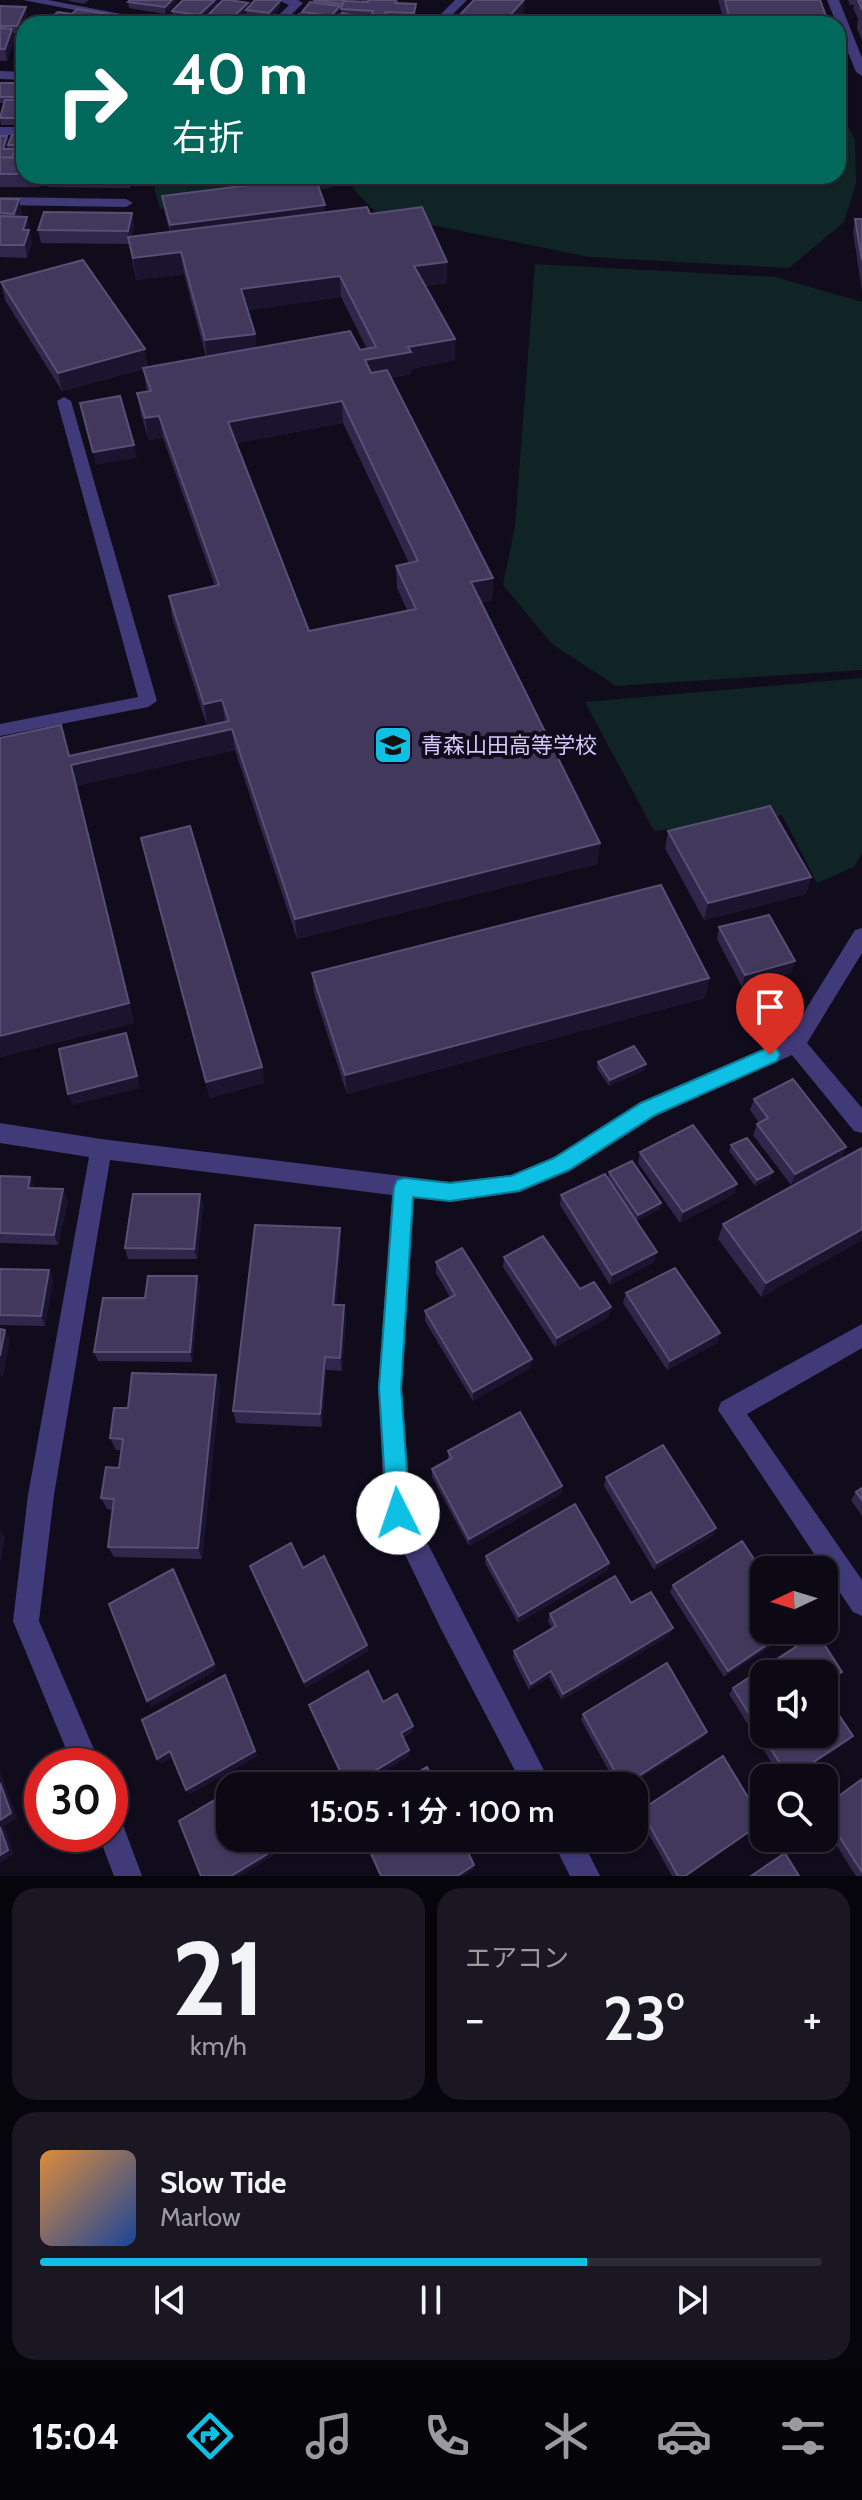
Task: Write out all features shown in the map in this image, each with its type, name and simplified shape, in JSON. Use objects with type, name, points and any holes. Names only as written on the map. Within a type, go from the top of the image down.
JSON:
[{"type":"street","points":[[29,0],[126,16]]},
{"type":"street","points":[[99,11],[112,0]]},
{"type":"street","points":[[284,0],[297,3],[284,16]]},
{"type":"street","points":[[445,16],[461,0]]},
{"type":"street","points":[[846,32],[862,72]]},
{"type":"street","points":[[0,201],[126,203]]},
{"type":"street","points":[[0,730],[148,701],[64,401]]},
{"type":"street","points":[[0,1133],[101,1149],[450,1192],[512,1185],[562,1164],[648,1109],[795,1044],[862,936]]},
{"type":"street","points":[[795,1044],[862,1124]]},
{"type":"street","points":[[79,1748],[26,1621],[41,1495],[101,1149]]},
{"type":"street","points":[[404,1187],[390,1388],[398,1513],[450,1620],[531,1772]]},
{"type":"street","points":[[862,1335],[730,1410],[862,1603]]},
{"type":"street","points":[[119,1852],[128,1876]]},
{"type":"street","points":[[573,1852],[586,1876]]},
{"type":"green space","points":[[846,123],[855,140],[856,183],[844,222],[789,268],[589,257],[378,214],[352,188],[355,184],[846,184]]},
{"type":"green space","points":[[153,184],[330,184],[332,188],[160,209]]},
{"type":"green space","points":[[535,264],[775,277],[862,302],[862,670],[616,686],[552,644],[503,585],[515,526]]},
{"type":"green space","points":[[862,678],[862,853],[854,867],[817,883],[782,815],[654,831],[585,702]]},
{"type":"building","points":[[172,0],[165,7],[128,2]]},
{"type":"building","points":[[183,0],[215,0],[199,15],[172,11]]},
{"type":"building","points":[[223,0],[248,3],[234,16],[209,14]]},
{"type":"building","points":[[255,0],[280,1],[269,13],[246,10]]},
{"type":"building","points":[[313,0],[345,0],[341,4]]},
{"type":"building","points":[[474,0],[524,0],[509,16],[459,16]]},
{"type":"building","points":[[725,0],[820,0],[826,16],[729,16]]},
{"type":"building","points":[[344,1],[416,4],[414,13],[386,12],[385,15],[341,9]]},
{"type":"building","points":[[310,2],[340,6],[331,16],[302,12]]},
{"type":"building","points":[[0,6],[26,7],[22,16],[16,16],[16,26],[0,26]]},
{"type":"building","points":[[77,9],[107,14],[105,16],[70,16]]},
{"type":"building","points":[[58,12],[71,14],[69,16],[52,16]]},
{"type":"building","points":[[0,28],[12,29],[5,49],[0,49]]},
{"type":"building","points":[[0,83],[16,83],[16,97],[0,97]]},
{"type":"building","points":[[5,100],[16,100],[16,118],[0,118]]},
{"type":"building","points":[[12,135],[16,135],[16,145],[8,145]]},
{"type":"building","points":[[0,136],[7,136],[3,149],[15,149],[12,158],[0,157]]},
{"type":"building","points":[[0,157],[16,158],[16,174],[0,174]]},
{"type":"building","points":[[259,184],[318,184],[325,205],[170,225],[162,196]]},
{"type":"building","points":[[0,199],[19,199],[14,214],[0,213]]},
{"type":"building","points":[[367,207],[370,214],[422,207],[447,262],[414,266],[455,339],[408,347],[411,352],[365,360],[371,373],[387,370],[493,578],[471,582],[600,843],[295,919],[232,729],[71,765],[129,1003],[0,1036],[0,738],[61,725],[69,756],[229,721],[222,700],[204,704],[169,596],[219,585],[159,416],[145,418],[137,393],[151,391],[143,368],[350,331],[360,350],[376,347],[340,276],[241,289],[255,334],[205,340],[181,252],[133,258],[128,237]],"holes":[[[342,401],[418,561],[396,566],[416,609],[309,631],[228,422]]]},
{"type":"building","points":[[44,212],[132,213],[128,231],[38,230]]},
{"type":"building","points":[[0,216],[27,217],[23,230],[29,230],[24,245],[0,245]]},
{"type":"building","points":[[855,219],[862,219],[862,260]]},
{"type":"building","points":[[83,260],[145,349],[58,373],[1,282]]},
{"type":"building","points":[[120,396],[134,445],[93,452],[80,403]]},
{"type":"building","points":[[770,806],[811,877],[708,903],[668,831]]},
{"type":"building","points":[[190,826],[262,1067],[206,1082],[141,838]]},
{"type":"building","points":[[661,885],[709,978],[345,1075],[312,973]]},
{"type":"building","points":[[769,915],[795,961],[745,975],[719,927]]},
{"type":"building","points":[[126,1033],[137,1076],[68,1094],[59,1049]]},
{"type":"building","points":[[634,1046],[646,1064],[610,1080],[598,1062]]},
{"type":"building","points":[[793,1079],[846,1147],[795,1174],[757,1124],[768,1118],[754,1099]]},
{"type":"building","points":[[693,1125],[737,1184],[683,1212],[640,1152]]},
{"type":"building","points":[[747,1138],[773,1172],[757,1180],[731,1145]]},
{"type":"building","points":[[862,1148],[862,1229],[766,1283],[723,1224]]},
{"type":"building","points":[[632,1161],[661,1203],[638,1215],[609,1172]]},
{"type":"building","points":[[605,1174],[657,1252],[612,1275],[561,1195]]},
{"type":"building","points":[[0,1176],[30,1177],[28,1188],[63,1189],[54,1235],[0,1233]]},
{"type":"building","points":[[133,1194],[200,1194],[194,1249],[125,1248]]},
{"type":"building","points":[[255,1225],[340,1228],[333,1305],[344,1305],[340,1358],[325,1357],[320,1414],[233,1411]]},
{"type":"building","points":[[543,1236],[580,1289],[594,1282],[611,1307],[557,1338],[504,1257]]},
{"type":"building","points":[[462,1248],[532,1359],[473,1392],[425,1311],[455,1295],[436,1262]]},
{"type":"building","points":[[675,1268],[720,1333],[670,1361],[626,1293]]},
{"type":"building","points":[[0,1269],[49,1270],[41,1316],[0,1315]]},
{"type":"building","points":[[148,1276],[197,1276],[190,1352],[94,1352],[103,1298],[145,1298]]},
{"type":"building","points":[[0,1329],[5,1330],[0,1356]]},
{"type":"building","points":[[132,1373],[216,1375],[198,1548],[108,1547],[114,1499],[101,1498],[106,1467],[119,1468],[123,1439],[110,1438],[114,1408],[128,1408]]},
{"type":"building","points":[[520,1412],[562,1486],[469,1539],[432,1469],[452,1458],[448,1451]]},
{"type":"building","points":[[663,1445],[716,1528],[657,1563],[606,1477]]},
{"type":"building","points":[[575,1504],[609,1563],[519,1616],[486,1556]]},
{"type":"building","points":[[742,1541],[752,1556],[750,1644],[768,1644],[728,1671],[673,1585]]},
{"type":"building","points":[[291,1543],[303,1568],[324,1556],[367,1645],[304,1682],[250,1566]]},
{"type":"building","points":[[173,1569],[214,1664],[147,1701],[109,1604]]},
{"type":"building","points":[[615,1576],[631,1603],[651,1592],[673,1628],[563,1694],[551,1671],[531,1684],[514,1651],[556,1626],[550,1614]]},
{"type":"building","points":[[800,1644],[824,1644],[834,1660],[776,1660]]},
{"type":"building","points":[[667,1663],[707,1732],[645,1772],[615,1772],[583,1714]]},
{"type":"building","points":[[368,1671],[383,1702],[397,1694],[413,1726],[401,1733],[409,1750],[373,1772],[340,1772],[309,1705]]},
{"type":"building","points":[[225,1675],[255,1751],[186,1790],[170,1751],[157,1759],[142,1720]]},
{"type":"building","points":[[750,1677],[750,1715],[733,1688]]},
{"type":"building","points":[[838,1714],[853,1736],[838,1746]]},
{"type":"building","points":[[770,1748],[835,1748],[810,1764],[780,1764]]},
{"type":"building","points":[[723,1756],[750,1801],[750,1831],[685,1876],[678,1876],[648,1822],[648,1805]]},
{"type":"building","points":[[862,1779],[862,1872],[838,1835],[838,1797]]},
{"type":"building","points":[[0,1783],[11,1813],[0,1820]]},
{"type":"building","points":[[216,1799],[216,1852],[271,1852],[231,1876],[201,1876],[179,1821]]},
{"type":"building","points":[[0,1827],[8,1850],[0,1855]]},
{"type":"building","points":[[370,1852],[468,1852],[474,1865],[457,1876],[381,1876]]},
{"type":"building","points":[[785,1853],[799,1876],[751,1876]]},
{"type":"place","name":"青森山田高等学校","points":[[393,745]]},
{"type":"route","points":[[398,1513],[390,1388],[404,1187],[450,1192],[512,1185],[562,1164],[648,1109],[770,1055]]}]
